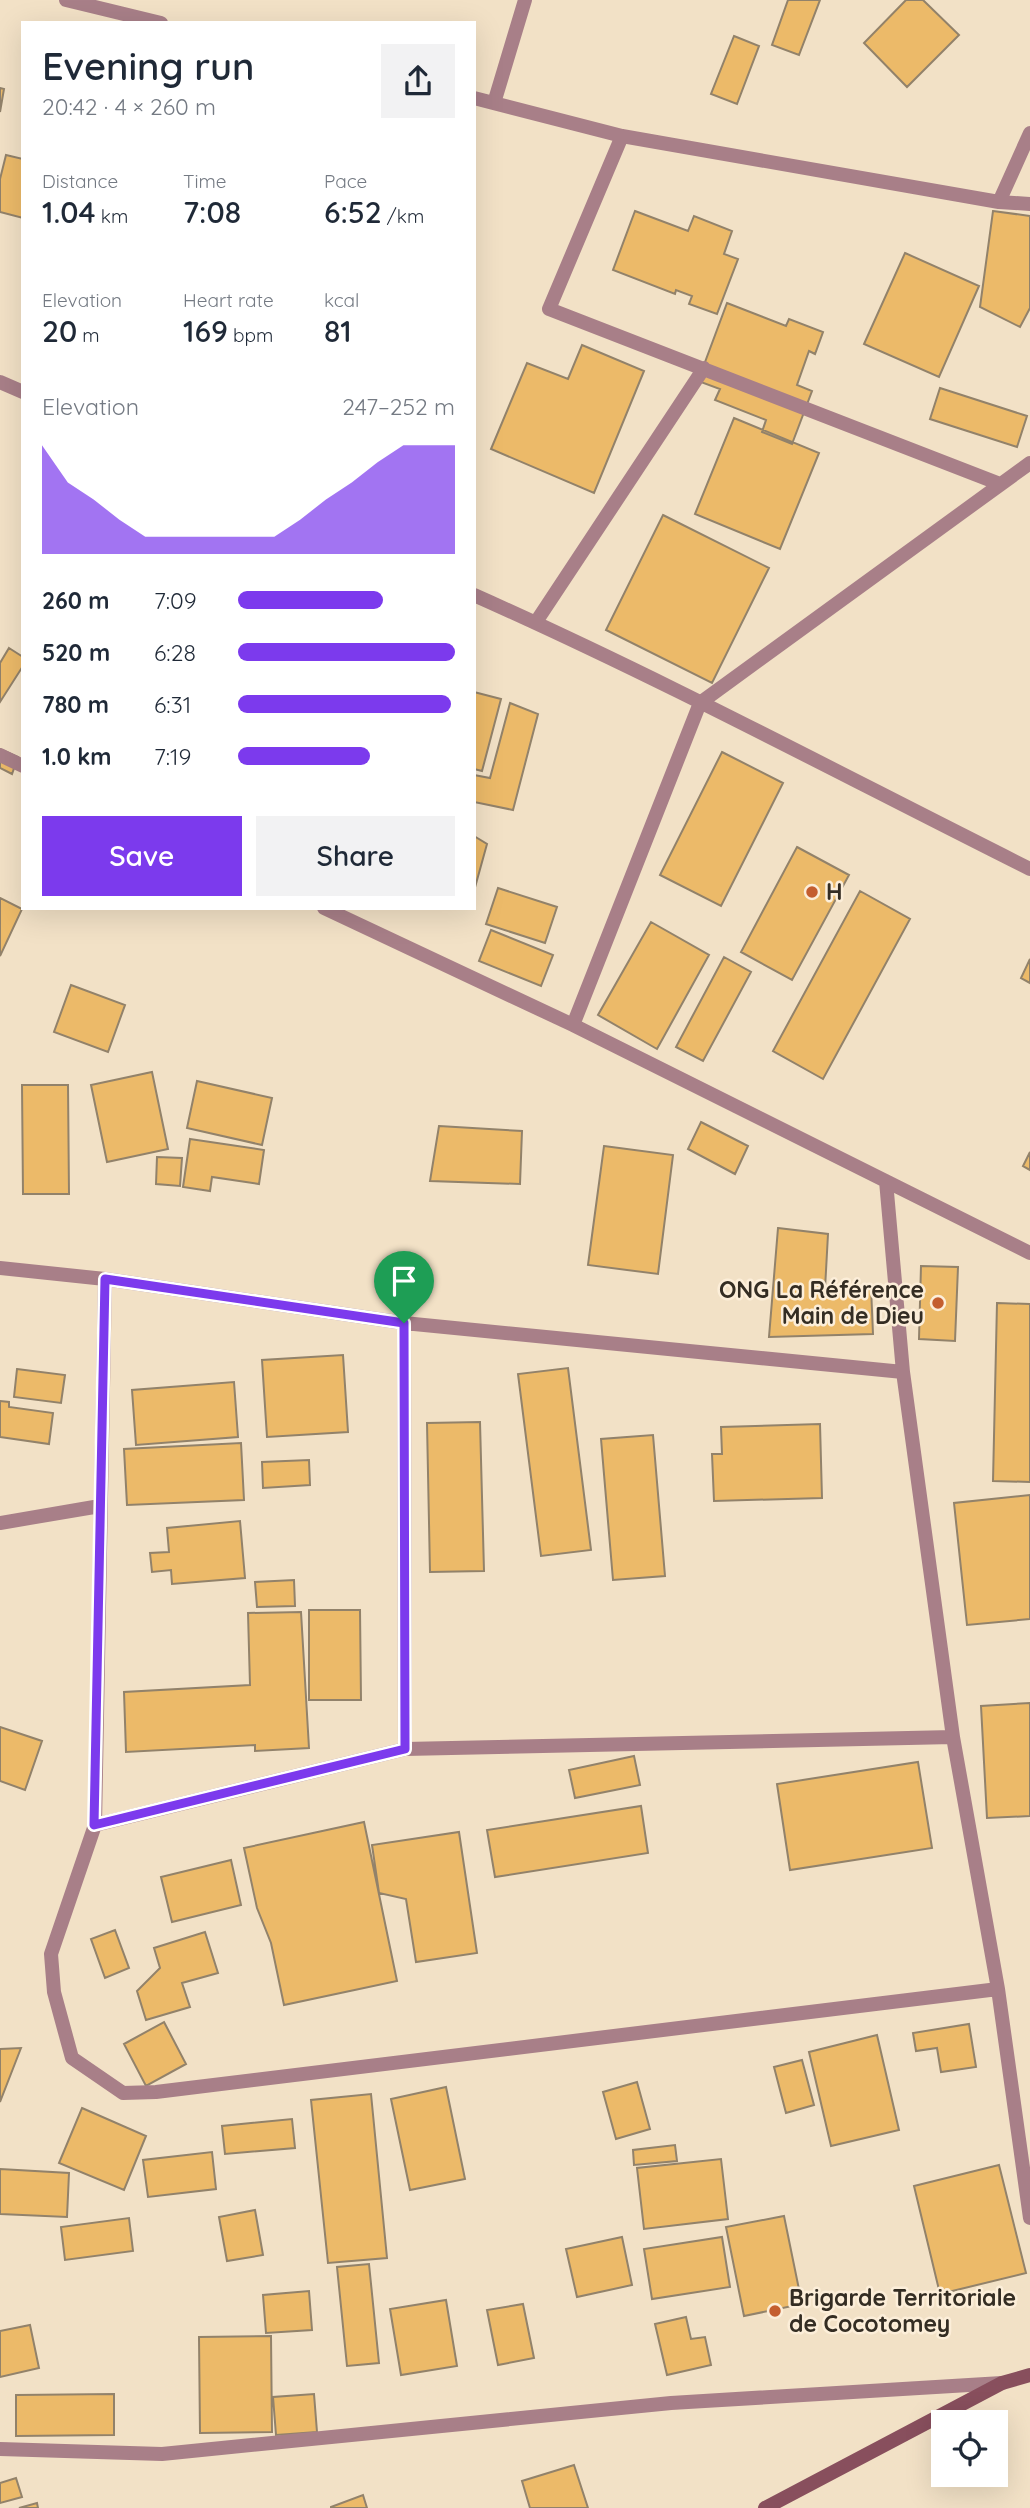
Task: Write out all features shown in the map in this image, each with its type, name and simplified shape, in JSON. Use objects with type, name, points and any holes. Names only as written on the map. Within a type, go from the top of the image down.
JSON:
[{"type":"main road","points":[[765,2508],[1002,2383],[1030,2375]]},
{"type":"street","points":[[66,0],[153,21]]},
{"type":"street","points":[[494,103],[525,0]]},
{"type":"street","points":[[476,98],[622,136],[999,202],[1030,204]]},
{"type":"street","points":[[999,202],[1030,133]]},
{"type":"street","points":[[622,136],[549,309],[1000,485]]},
{"type":"street","points":[[536,622],[704,368]]},
{"type":"street","points":[[0,382],[21,391]]},
{"type":"street","points":[[573,1025],[700,703],[1030,463]]},
{"type":"street","points":[[476,596],[536,622],[700,703],[1030,870]]},
{"type":"street","points":[[0,755],[21,765]]},
{"type":"street","points":[[328,910],[573,1025],[1030,1253]]},
{"type":"street","points":[[886,1181],[903,1372],[953,1737],[998,1989],[1030,2218]]},
{"type":"street","points":[[0,1268],[105,1279],[404,1323],[903,1372]]},
{"type":"street","points":[[105,1279],[94,1825],[51,1954],[54,1992],[72,2058],[123,2093],[156,2092],[998,1989]]},
{"type":"street","points":[[404,1323],[405,1749]]},
{"type":"street","points":[[0,1523],[100,1506]]},
{"type":"street","points":[[94,1825],[405,1749],[953,1737]]},
{"type":"street","points":[[0,2449],[162,2454],[671,2403],[1002,2383]]},
{"type":"building","points":[[788,0],[820,0],[799,55],[772,45]]},
{"type":"building","points":[[906,0],[923,0],[959,35],[907,87],[864,43]]},
{"type":"building","points":[[734,36],[759,46],[737,104],[711,94]]},
{"type":"building","points":[[0,88],[4,89],[0,112]]},
{"type":"building","points":[[6,155],[21,159],[21,217],[0,212],[0,179]]},
{"type":"building","points":[[635,211],[688,231],[694,216],[732,231],[724,254],[738,259],[717,314],[689,304],[692,296],[676,290],[675,294],[613,270]]},
{"type":"building","points":[[993,211],[1030,216],[1030,308],[1020,327],[980,307]]},
{"type":"building","points":[[905,253],[979,286],[939,377],[864,344]]},
{"type":"building","points":[[727,303],[786,326],[789,319],[823,332],[815,354],[809,351],[797,385],[812,391],[792,444],[762,432],[766,420],[715,400],[720,389],[698,381]]},
{"type":"building","points":[[582,345],[644,371],[594,493],[491,449],[527,363],[568,379]]},
{"type":"building","points":[[940,388],[1027,416],[1017,447],[930,419]]},
{"type":"building","points":[[734,418],[819,453],[780,549],[695,514]]},
{"type":"building","points":[[663,515],[769,568],[712,683],[606,630]]},
{"type":"building","points":[[9,648],[21,656],[21,669],[0,702],[0,663]]},
{"type":"building","points":[[476,693],[501,699],[482,771],[476,770]]},
{"type":"building","points":[[510,703],[538,714],[513,810],[476,802],[476,775],[490,778]]},
{"type":"building","points":[[0,749],[18,757],[12,774],[0,768]]},
{"type":"building","points":[[722,752],[783,783],[721,906],[660,875]]},
{"type":"building","points":[[476,837],[487,844],[476,884]]},
{"type":"building","points":[[797,847],[849,875],[792,980],[741,952]]},
{"type":"building","points":[[498,888],[557,907],[545,943],[486,924]]},
{"type":"building","points":[[860,891],[910,919],[823,1079],[773,1051]]},
{"type":"building","points":[[0,898],[22,910],[0,956]]},
{"type":"building","points":[[651,922],[709,955],[657,1049],[598,1015]]},
{"type":"building","points":[[491,930],[553,955],[541,986],[479,961]]},
{"type":"building","points":[[724,957],[751,972],[703,1061],[676,1047]]},
{"type":"building","points":[[1030,959],[1030,983],[1021,978]]},
{"type":"building","points":[[71,985],[125,1005],[108,1052],[54,1032]]},
{"type":"building","points":[[152,1072],[168,1149],[107,1162],[91,1085]]},
{"type":"building","points":[[197,1081],[272,1098],[262,1145],[187,1128]]},
{"type":"building","points":[[22,1085],[68,1085],[69,1194],[23,1194]]},
{"type":"building","points":[[701,1122],[748,1146],[735,1174],[688,1149]]},
{"type":"building","points":[[439,1126],[522,1131],[520,1184],[430,1181]]},
{"type":"building","points":[[190,1139],[264,1150],[259,1184],[212,1177],[210,1191],[183,1187]]},
{"type":"building","points":[[604,1146],[673,1155],[658,1274],[588,1265]]},
{"type":"building","points":[[1030,1152],[1030,1170],[1023,1166]]},
{"type":"building","points":[[157,1157],[182,1158],[180,1186],[156,1184]]},
{"type":"building","points":[[778,1228],[828,1234],[825,1289],[871,1287],[873,1334],[769,1337]]},
{"type":"building","name":"ONG La Référence Main de Dieu","points":[[921,1266],[958,1267],[955,1341],[919,1339]]},
{"type":"building","points":[[997,1303],[1030,1304],[1030,1482],[993,1481]]},
{"type":"building","points":[[343,1355],[348,1432],[267,1437],[262,1360]]},
{"type":"building","points":[[568,1368],[591,1550],[541,1556],[518,1374]]},
{"type":"building","points":[[17,1369],[65,1375],[61,1403],[14,1397]]},
{"type":"building","points":[[234,1382],[238,1437],[136,1445],[132,1390]]},
{"type":"building","points":[[0,1401],[9,1402],[9,1407],[53,1413],[49,1444],[0,1437]]},
{"type":"building","points":[[480,1422],[484,1571],[430,1572],[427,1423]]},
{"type":"building","points":[[820,1424],[822,1498],[714,1501],[712,1454],[722,1454],[721,1427]]},
{"type":"building","points":[[653,1435],[665,1576],[613,1580],[601,1439]]},
{"type":"building","points":[[241,1443],[244,1500],[127,1505],[124,1449]]},
{"type":"building","points":[[309,1460],[310,1485],[263,1488],[262,1462]]},
{"type":"building","points":[[1030,1495],[1030,1619],[967,1625],[954,1503]]},
{"type":"building","points":[[240,1521],[245,1578],[172,1584],[171,1570],[152,1572],[150,1553],[169,1552],[167,1528]]},
{"type":"building","points":[[294,1580],[295,1606],[257,1607],[255,1582]]},
{"type":"building","points":[[309,1610],[360,1610],[361,1700],[309,1700]]},
{"type":"building","points":[[301,1612],[309,1748],[255,1751],[255,1745],[126,1752],[124,1692],[250,1685],[248,1613]]},
{"type":"building","points":[[1030,1703],[1030,1816],[987,1818],[981,1706]]},
{"type":"building","points":[[0,1727],[42,1741],[25,1790],[0,1781]]},
{"type":"building","points":[[634,1756],[640,1785],[575,1798],[569,1770]]},
{"type":"building","points":[[918,1762],[932,1848],[790,1870],[777,1784]]},
{"type":"building","points":[[641,1806],[648,1853],[495,1877],[487,1830]]},
{"type":"building","points":[[364,1822],[397,1981],[284,2005],[271,1943],[257,1908],[244,1848]]},
{"type":"building","points":[[459,1832],[477,1953],[416,1962],[406,1899],[379,1893],[372,1845]]},
{"type":"building","points":[[231,1860],[241,1905],[172,1922],[161,1877]]},
{"type":"building","points":[[115,1930],[129,1968],[105,1978],[91,1939]]},
{"type":"building","points":[[205,1932],[218,1973],[182,1983],[190,2007],[146,2020],[137,1991],[160,1968],[154,1948]]},
{"type":"building","points":[[164,2022],[186,2064],[146,2086],[124,2044]]},
{"type":"building","points":[[969,2024],[976,2067],[941,2072],[937,2048],[916,2051],[913,2033]]},
{"type":"building","points":[[877,2035],[899,2130],[831,2146],[809,2052]]},
{"type":"building","points":[[21,2048],[0,2102],[0,2049]]},
{"type":"building","points":[[802,2060],[814,2105],[786,2113],[774,2067]]},
{"type":"building","points":[[637,2082],[650,2129],[616,2139],[603,2092]]},
{"type":"building","points":[[446,2087],[465,2179],[410,2190],[391,2099]]},
{"type":"building","points":[[371,2094],[387,2258],[328,2263],[311,2100]]},
{"type":"building","points":[[82,2108],[146,2136],[124,2190],[59,2163]]},
{"type":"building","points":[[292,2119],[295,2148],[225,2154],[222,2126]]},
{"type":"building","points":[[675,2145],[677,2161],[634,2165],[633,2150]]},
{"type":"building","points":[[212,2152],[216,2189],[148,2197],[143,2160]]},
{"type":"building","points":[[721,2159],[728,2219],[644,2229],[637,2168]]},
{"type":"building","points":[[999,2165],[1026,2273],[940,2294],[914,2186]]},
{"type":"building","points":[[0,2169],[69,2173],[67,2217],[0,2214]]},
{"type":"building","points":[[255,2210],[263,2255],[227,2261],[219,2217]]},
{"type":"building","points":[[784,2216],[802,2304],[744,2316],[726,2227]]},
{"type":"building","points":[[129,2218],[133,2251],[65,2260],[61,2227]]},
{"type":"building","points":[[622,2237],[632,2285],[577,2297],[566,2249]]},
{"type":"building","points":[[722,2237],[730,2287],[652,2299],[644,2249]]},
{"type":"building","points":[[369,2264],[379,2363],[347,2366],[337,2267]]},
{"type":"building","points":[[309,2291],[312,2330],[266,2333],[263,2295]]},
{"type":"building","points":[[446,2300],[457,2366],[401,2375],[390,2309]]},
{"type":"building","points":[[523,2304],[534,2358],[498,2365],[487,2310]]},
{"type":"building","points":[[686,2317],[691,2339],[705,2337],[711,2365],[667,2375],[655,2324]]},
{"type":"building","points":[[30,2325],[39,2368],[0,2377],[0,2331]]},
{"type":"building","points":[[271,2336],[272,2432],[200,2433],[199,2337]]},
{"type":"building","points":[[114,2394],[114,2435],[16,2436],[16,2395]]},
{"type":"building","points":[[314,2394],[317,2432],[276,2435],[273,2397]]},
{"type":"building","points":[[574,2465],[588,2508],[530,2508],[522,2481]]},
{"type":"building","points":[[16,2478],[22,2497],[0,2503],[0,2483]]},
{"type":"building","points":[[363,2495],[367,2508],[331,2508],[331,2507]]},
{"type":"building","points":[[37,2503],[38,2508],[19,2508]]},
{"type":"place","name":"H","points":[[812,892]]},
{"type":"place","name":"ONG La Référence Main de Dieu","points":[[938,1303]]},
{"type":"place","name":"Brigarde Territoriale de Cocotomey","points":[[775,2311]]},
{"type":"route","points":[[105,1279],[404,1323],[405,1749],[94,1825],[105,1279]]}]
